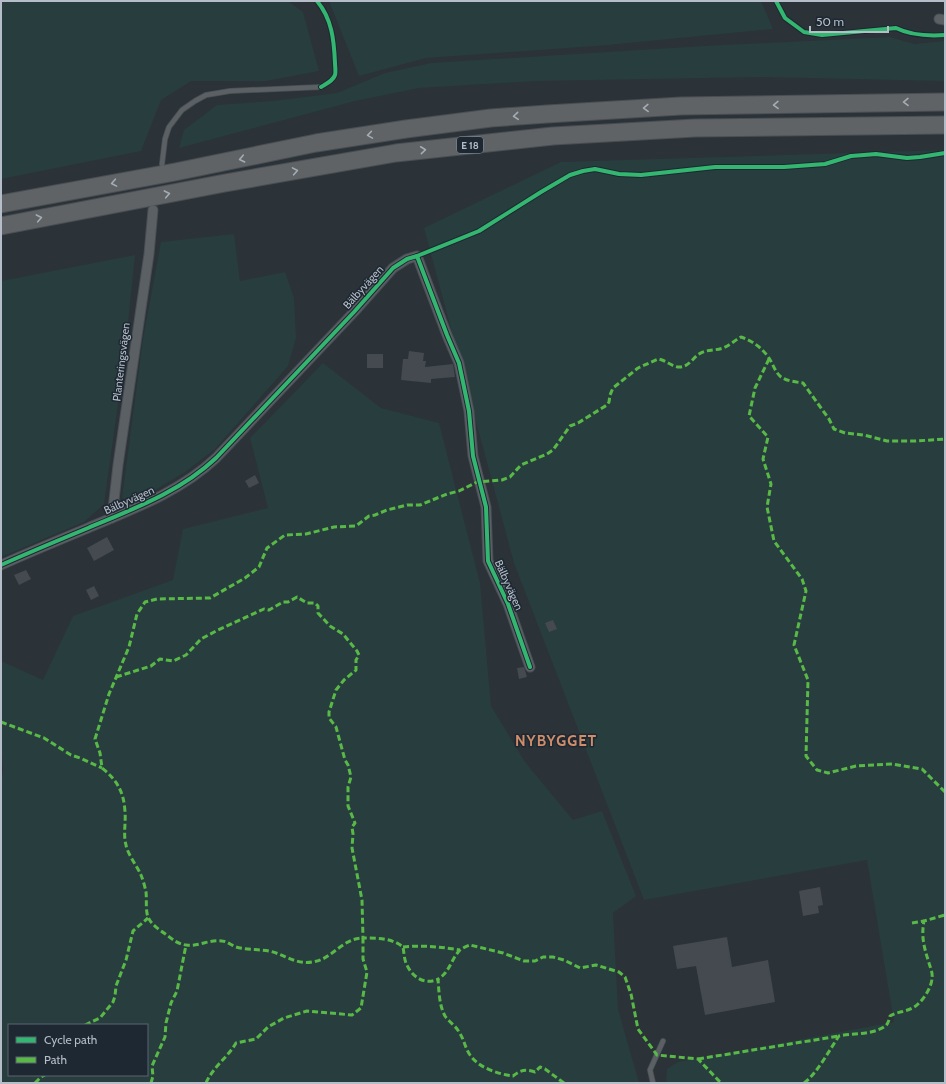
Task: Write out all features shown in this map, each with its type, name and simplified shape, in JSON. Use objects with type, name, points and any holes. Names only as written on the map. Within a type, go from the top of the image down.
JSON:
[{"type":"highway","name":"E 18","points":[[1,204],[175,172],[316,143],[406,129],[492,118],[681,106],[945,102]]},
{"type":"highway","name":"E 18","points":[[1,226],[225,183],[396,153],[529,138],[695,128],[945,125]]},
{"type":"street","name":"Planteringsvägen","points":[[112,518],[118,465],[149,254],[153,210]]},
{"type":"street","name":"Bälbyvägen","points":[[1,566],[49,543],[112,518],[168,493],[195,476],[208,465],[354,312],[393,268],[408,259],[417,256],[446,335],[459,363],[469,411],[473,456],[486,507],[488,561],[508,604],[530,667]]},
{"type":"lane","points":[[162,164],[165,139],[169,127],[182,110],[206,95],[230,91],[320,87]]},
{"type":"lane","points":[[653,1083],[650,1070],[663,1041]]},
{"type":"green space","points":[[1,1],[288,1],[303,12],[319,71],[266,81],[191,81],[161,100],[141,151],[1,179]]},
{"type":"green space","points":[[329,1],[761,1],[773,29],[608,45],[426,58],[359,76]]},
{"type":"green space","points":[[890,37],[914,44],[945,41],[945,81],[762,77],[537,81],[419,88],[355,101],[179,148],[184,130],[217,105],[273,101],[337,93],[385,73],[431,63],[703,46]]},
{"type":"green space","points":[[945,150],[945,1083],[666,1083],[667,1069],[678,1062],[894,1022],[867,860],[644,900],[514,563],[424,228],[561,162]]},
{"type":"green space","points":[[234,234],[240,281],[285,272],[294,298],[296,338],[288,366],[215,449],[185,472],[140,499],[129,501],[122,498],[143,339],[161,242]]},
{"type":"green space","points":[[135,255],[124,361],[104,504],[84,522],[1,557],[1,281]]},
{"type":"green space","points":[[323,363],[381,408],[439,423],[480,583],[491,706],[525,762],[573,820],[602,811],[636,896],[613,913],[618,1009],[639,1083],[1,1083],[1,784],[3,770],[1,743],[1,661],[43,680],[73,616],[173,580],[183,529],[268,508],[250,438]]},
{"type":"building","points":[[409,351],[424,353],[423,361],[426,361],[425,367],[453,364],[455,377],[431,379],[431,383],[401,380],[403,359],[408,359]]},
{"type":"building","points":[[367,354],[383,354],[383,368],[367,368]]},
{"type":"building","points":[[255,475],[259,483],[249,488],[245,481]]},
{"type":"building","points":[[107,537],[114,550],[94,561],[87,548]]},
{"type":"building","points":[[26,570],[31,579],[19,585],[14,575]]},
{"type":"building","points":[[94,586],[99,596],[91,600],[86,590]]},
{"type":"building","points":[[553,620],[557,629],[549,632],[545,623]]},
{"type":"building","points":[[524,667],[527,677],[519,679],[517,668]]},
{"type":"building","points":[[820,887],[823,905],[818,906],[819,913],[803,916],[799,891]]},
{"type":"building","points":[[727,937],[732,967],[768,960],[775,1002],[705,1015],[696,966],[677,969],[673,946]]},
{"type":"marked path","points":[[206,1083],[236,1043],[256,1039],[268,1027],[284,1018],[307,1011],[352,1015],[361,1008],[367,972],[363,959],[363,938],[349,941],[325,957],[306,963],[295,961],[274,952],[236,947],[224,941],[213,941],[190,945],[183,944],[176,942],[160,930],[149,919],[146,892],[143,881],[126,845],[123,798],[116,782],[102,768],[100,753],[95,739],[109,694],[129,647],[137,614],[145,602],[157,599],[210,598],[245,578],[259,567],[267,548],[285,535],[306,534],[334,527],[356,526],[369,516],[387,510],[407,505],[420,505],[447,494],[459,491],[477,482],[502,480],[510,477],[521,465],[553,450],[570,426],[578,423],[607,405],[613,388],[638,368],[658,359],[681,367],[689,364],[702,352],[723,348],[741,337],[757,345],[769,358],[777,373],[781,377],[803,383],[829,419],[834,429],[845,433],[864,435],[887,441],[945,439]]},
{"type":"marked path","points":[[769,359],[755,388],[749,416],[768,437],[763,459],[771,484],[767,507],[774,541],[802,579],[806,591],[794,645],[808,680],[806,756],[817,770],[828,773],[856,766],[892,764],[922,769],[945,792]]},
{"type":"marked path","points":[[116,677],[151,666],[160,659],[173,661],[186,655],[201,639],[264,609],[269,610],[283,602],[288,602],[297,597],[307,603],[315,603],[318,606],[318,613],[330,626],[343,634],[359,655],[356,660],[356,670],[344,680],[336,690],[329,712],[329,718],[336,727],[351,777],[348,787],[348,806],[355,823],[352,827],[352,848],[362,900],[363,938],[384,939],[399,944],[403,947],[404,957],[408,968],[415,976],[428,981],[438,979]]},
{"type":"marked path","points":[[1,722],[44,738],[71,755],[102,768]]},
{"type":"marked path","points":[[804,1083],[818,1068],[839,1036],[868,1033],[879,1030],[886,1025],[890,1016],[915,1007],[923,999],[932,981],[931,970],[924,942],[924,921],[945,915]]},
{"type":"marked path","points":[[87,1024],[100,1018],[113,1002],[116,986],[126,960],[133,931],[148,918]]},
{"type":"marked path","points":[[912,923],[924,921]]},
{"type":"marked path","points":[[151,1083],[153,1076],[152,1066],[165,1037],[166,1023],[171,1003],[177,991],[186,945]]},
{"type":"marked path","points":[[564,1083],[540,1067],[535,1072],[523,1071],[518,1072],[513,1076],[501,1074],[484,1067],[470,1055],[458,1030],[445,1016],[439,993],[438,979],[445,973],[460,950],[470,945],[503,953],[524,961],[535,961],[543,957],[553,957],[564,960],[580,968],[596,965],[619,972],[625,977],[631,994],[638,1029],[657,1055],[698,1059],[721,1083]]},
{"type":"marked path","points":[[403,947],[418,946],[460,950]]},
{"type":"marked path","points":[[698,1059],[839,1036]]},
{"type":"marked path","points":[[35,1083],[43,1076]]},
{"type":"cycle path","points":[[317,1],[329,22],[334,46],[335,75],[333,79],[321,87]]},
{"type":"cycle path","points":[[776,1],[785,18],[804,32],[822,35],[896,28],[907,32],[920,34],[945,35]]},
{"type":"cycle path","points":[[417,256],[479,231],[570,175],[583,171],[595,169],[619,174],[641,175],[715,167],[784,167],[825,164],[851,156],[876,154],[907,158],[945,153]]},
{"type":"cycle path","points":[[1,565],[155,499],[187,481],[202,470],[216,458],[354,312],[393,268],[407,259],[417,256],[459,363],[469,411],[473,456],[486,507],[488,561],[508,604],[530,667]]},
{"type":"district","name":"NYBYGGET","points":[[556,741]]}]
